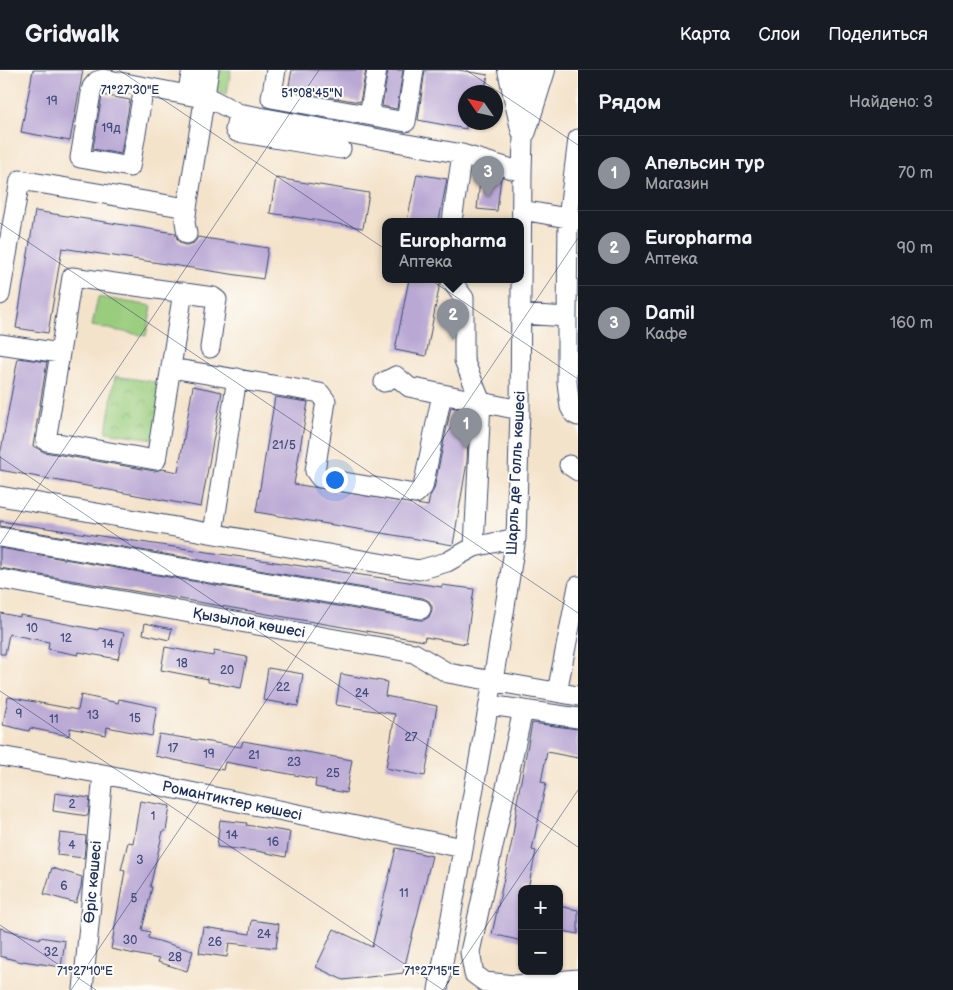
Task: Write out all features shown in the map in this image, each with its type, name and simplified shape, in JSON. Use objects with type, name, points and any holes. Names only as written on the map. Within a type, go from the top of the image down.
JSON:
[{"type":"main road","points":[[510,70],[524,131]]},
{"type":"main road","points":[[524,131],[543,70]]},
{"type":"street","points":[[187,234],[185,222],[196,96],[192,70]]},
{"type":"street","points":[[196,96],[209,70]]},
{"type":"street","points":[[276,70],[271,98],[406,122],[414,70]]},
{"type":"street","points":[[369,115],[377,70]]},
{"type":"street","name":"Шарль де Голль көшесі","points":[[522,218],[526,70]]},
{"type":"street","points":[[144,87],[130,167],[80,158],[92,87],[97,81],[104,79],[213,100],[238,112],[462,154],[522,172]]},
{"type":"street","points":[[238,112],[235,130],[237,132],[341,149]]},
{"type":"street","points":[[578,139],[567,317],[567,382],[570,407],[574,414],[578,416]]},
{"type":"street","points":[[452,218],[462,154]]},
{"type":"street","points":[[0,295],[20,180],[187,208]]},
{"type":"street","points":[[522,210],[573,219]]},
{"type":"street","points":[[183,292],[156,460],[46,441],[72,276],[183,292],[213,297],[216,300],[210,348]]},
{"type":"street","points":[[453,283],[464,298],[464,360],[481,402],[474,547]]},
{"type":"street","name":"Шарль де Голль көшесі","points":[[438,990],[493,681],[516,538],[521,283]]},
{"type":"street","points":[[521,314],[567,317]]},
{"type":"street","points":[[0,344],[60,353]]},
{"type":"street","points":[[171,368],[320,393],[326,400],[316,471],[320,478],[415,494],[423,487],[442,394]]},
{"type":"street","points":[[384,382],[396,376],[409,387],[520,410]]},
{"type":"street","points":[[213,533],[237,378]]},
{"type":"street","points":[[0,496],[419,570],[447,562],[474,547],[516,538]]},
{"type":"street","points":[[0,537],[421,609]]},
{"type":"street","name":"Қызылой көшесі","points":[[0,579],[414,653],[448,673],[578,696]]},
{"type":"street","points":[[557,692],[578,586]]},
{"type":"street","points":[[488,705],[578,718]]},
{"type":"street","points":[[523,710],[470,952],[474,974],[485,982],[515,985],[536,986],[578,979]]},
{"type":"street","name":"Романтиктер көшесі","points":[[0,756],[103,774],[463,848]]},
{"type":"street","name":"Өріс көшесі","points":[[84,990],[103,774]]},
{"type":"green space","points":[[215,70],[231,70],[227,94],[212,90]]},
{"type":"green space","points":[[98,297],[152,306],[146,336],[92,326]]},
{"type":"green space","points":[[115,376],[169,384],[161,440],[106,432]]},
{"type":"building","points":[[33,70],[83,70],[70,141],[21,132]]},
{"type":"building","points":[[292,70],[366,70],[360,102],[288,90]]},
{"type":"building","points":[[388,70],[403,70],[397,109],[382,106]]},
{"type":"building","points":[[425,70],[458,70],[488,75],[486,85],[458,85],[458,128],[418,120]]},
{"type":"building","points":[[102,95],[130,100],[121,154],[93,149]]},
{"type":"building","points":[[481,171],[501,177],[497,211],[477,209]]},
{"type":"building","points":[[417,174],[447,179],[440,218],[408,218]]},
{"type":"building","points":[[276,178],[369,193],[363,228],[270,213]]},
{"type":"building","points":[[35,211],[175,233],[178,241],[184,245],[194,243],[198,237],[268,248],[263,279],[62,248],[48,333],[16,328]]},
{"type":"building","points":[[408,283],[440,283],[426,356],[395,350]]},
{"type":"building","points":[[18,358],[47,362],[33,446],[44,452],[154,471],[162,469],[178,472],[193,386],[222,392],[201,507],[0,470],[0,456]]},
{"type":"building","points":[[275,397],[308,402],[294,484],[428,506],[434,489],[451,407],[469,411],[467,462],[453,545],[256,512]]},
{"type":"building","points":[[0,521],[442,587],[442,585],[474,589],[466,644],[425,637],[424,641],[0,568],[0,548],[419,620],[429,617],[432,610],[429,601],[423,598],[0,526]]},
{"type":"building","points":[[0,613],[124,633],[118,659],[79,652],[78,655],[48,649],[49,642],[9,634],[5,654],[0,654]]},
{"type":"building","points":[[145,623],[172,629],[169,640],[143,634]]},
{"type":"building","points":[[165,647],[213,656],[214,651],[247,657],[241,688],[208,682],[208,679],[161,670]]},
{"type":"building","points":[[268,668],[303,674],[298,706],[263,700]]},
{"type":"building","points":[[341,674],[387,682],[385,696],[437,706],[425,776],[386,768],[395,714],[336,705]]},
{"type":"building","points":[[81,695],[118,703],[119,699],[157,707],[152,736],[107,727],[106,735],[70,728],[69,736],[30,728],[29,731],[3,725],[8,697],[78,710]]},
{"type":"building","points":[[532,723],[578,729],[578,758],[547,752],[541,782],[546,783],[532,850],[536,851],[529,885],[518,885],[518,940],[492,934],[512,841],[516,807]]},
{"type":"building","points":[[159,734],[241,747],[243,741],[352,760],[346,793],[315,787],[316,779],[225,762],[223,770],[155,756]]},
{"type":"building","points":[[55,793],[90,798],[88,816],[53,811]]},
{"type":"building","points":[[140,801],[170,806],[166,831],[163,831],[150,887],[152,887],[142,930],[150,932],[148,938],[193,951],[187,971],[158,962],[159,959],[111,949],[125,871],[121,870],[128,842],[133,843]]},
{"type":"building","points":[[220,820],[247,823],[246,825],[290,832],[286,857],[257,851],[217,847]]},
{"type":"building","points":[[60,833],[86,836],[84,858],[57,855]]},
{"type":"building","points":[[396,848],[432,856],[403,973],[343,980],[316,967],[334,929],[372,947]]},
{"type":"building","points":[[52,868],[82,877],[76,903],[44,894]]},
{"type":"building","points":[[563,907],[578,910],[578,934],[563,931]]},
{"type":"building","points":[[252,920],[279,924],[276,948],[229,943],[227,957],[199,953],[203,927],[250,934]]},
{"type":"building","points":[[0,928],[40,939],[40,937],[65,941],[61,967],[22,962],[0,956]]},
{"type":"place","name":"Damil","points":[[488,197]]},
{"type":"place","name":"Europharma","points":[[453,340]]},
{"type":"place","name":"Апельсин тур","points":[[466,449]]}]
